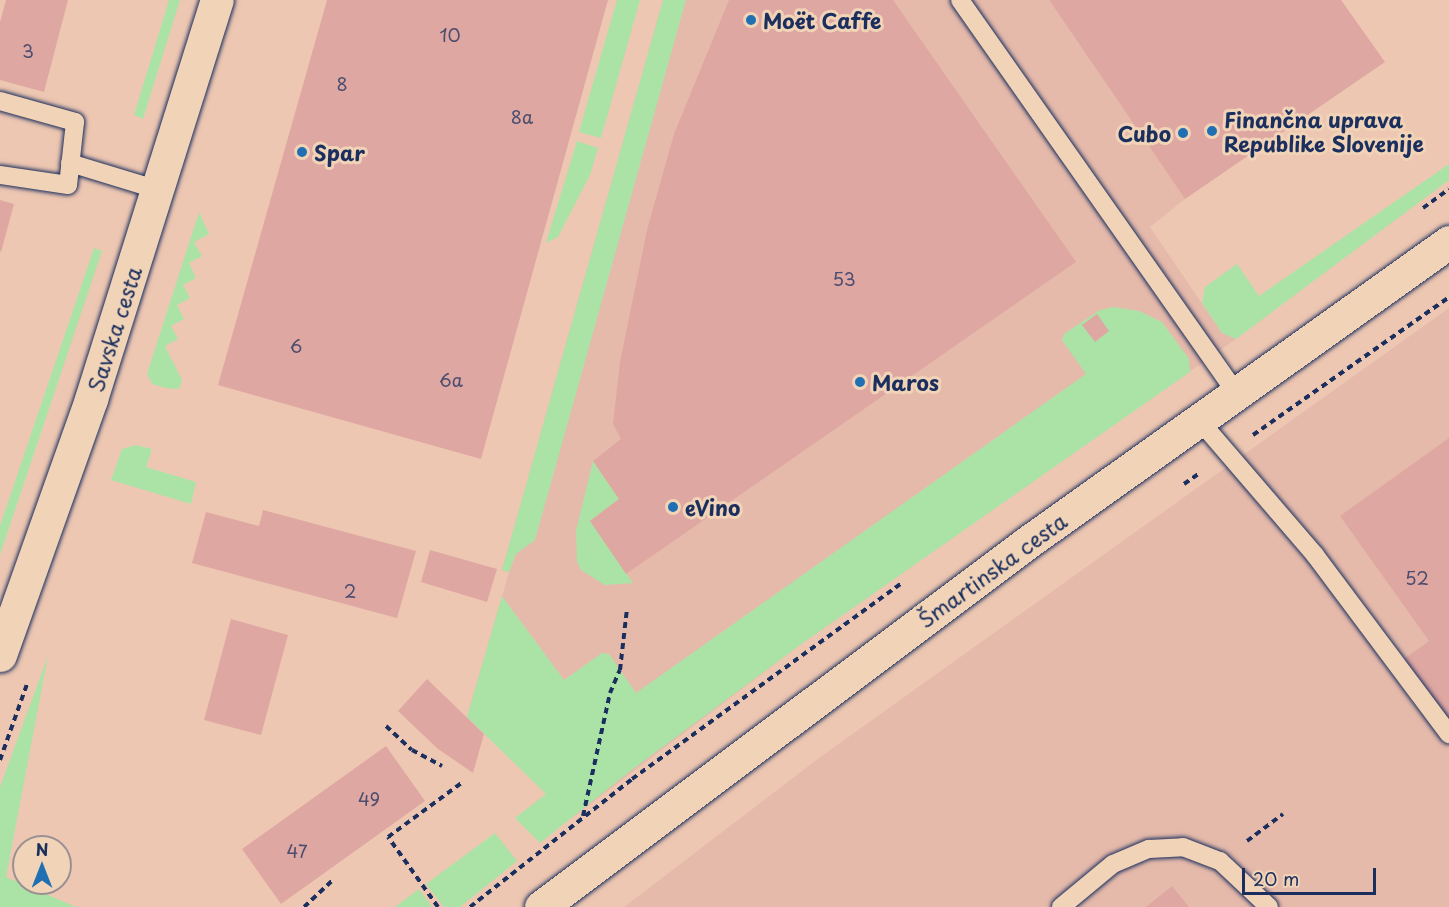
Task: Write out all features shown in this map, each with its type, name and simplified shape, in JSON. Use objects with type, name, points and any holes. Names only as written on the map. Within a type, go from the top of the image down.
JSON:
[{"type":"main road","name":"Savska cesta","points":[[0,655],[92,399],[217,0]]},
{"type":"main road","name":"Šmartinska cesta","points":[[541,907],[1028,542],[1449,242]]},
{"type":"lane","points":[[960,0],[1236,392]]},
{"type":"lane","points":[[0,101],[75,122],[68,185],[0,175]]},
{"type":"lane","points":[[70,163],[159,190]]},
{"type":"lane","points":[[1199,420],[1315,555],[1449,734]]},
{"type":"lane","points":[[1061,907],[1113,864],[1149,849],[1183,847],[1220,861],[1269,907]]},
{"type":"path","points":[[583,817],[597,748],[620,670],[627,609]]},
{"type":"path","points":[[386,726],[412,750],[442,766]]},
{"type":"path","points":[[438,907],[388,837],[463,782]]},
{"type":"path","points":[[1220,861],[1282,814]]},
{"type":"path","points":[[304,907],[332,881]]},
{"type":"shaded area","points":[[663,0],[1049,0],[1185,199],[1150,227],[1222,333],[1236,339],[800,645],[572,818],[467,717],[509,572],[502,570]]},
{"type":"shaded area","points":[[1449,308],[1449,907],[624,907],[819,758]]},
{"type":"green space","points":[[169,0],[180,0],[143,119],[134,115]]},
{"type":"green space","points":[[617,0],[640,0],[601,138],[579,132]]},
{"type":"green space","points":[[663,0],[686,0],[535,540],[516,554],[509,572],[502,570]]},
{"type":"green space","points":[[577,141],[598,148],[590,175],[558,237],[546,243]]},
{"type":"green space","points":[[1449,164],[1449,180],[1236,339],[1222,333],[1202,303],[1205,287],[1237,264],[1259,296]]},
{"type":"green space","points":[[199,212],[209,234],[194,242],[202,256],[189,263],[196,278],[183,285],[190,298],[177,305],[184,319],[171,326],[178,339],[165,346],[182,380],[179,389],[166,388],[152,384],[147,374]]},
{"type":"green space","points":[[94,248],[102,251],[0,555],[0,526]]},
{"type":"green space","points":[[1114,307],[1139,311],[1162,322],[1189,359],[1190,372],[800,645],[629,772],[540,843],[515,818],[546,794],[467,717],[502,596],[564,680],[602,653],[609,654],[636,693],[1086,374],[1062,340],[1064,334],[1100,310]]},
{"type":"green space","points":[[136,445],[152,449],[146,467],[196,482],[191,504],[111,480],[122,449]]},
{"type":"green space","points":[[593,461],[619,499],[590,521],[633,583],[605,585],[581,570],[577,561],[576,531]]},
{"type":"green space","points":[[48,656],[14,835],[12,835],[6,877],[12,880],[12,895],[48,895],[76,907],[0,907],[0,787]]},
{"type":"green space","points":[[495,833],[517,861],[460,907],[444,907],[426,884]]},
{"type":"green space","points":[[419,889],[432,907],[395,907]]},
{"type":"building","points":[[6,0],[68,0],[44,92],[0,80],[0,22]]},
{"type":"building","points":[[327,0],[608,0],[481,459],[218,385]]},
{"type":"building","points":[[729,0],[893,0],[1076,262],[626,574],[590,521],[619,499],[593,461],[621,439],[613,424],[620,362],[647,230],[674,134]]},
{"type":"building","name":"Finančna uprava Republike Slovenije","points":[[1049,0],[1341,0],[1385,62],[1185,199]]},
{"type":"building","points":[[0,200],[14,204],[1,252],[0,251]]},
{"type":"building","points":[[1097,314],[1109,331],[1095,342],[1082,325]]},
{"type":"building","points":[[1449,438],[1449,727],[1401,661],[1429,641],[1340,516]]},
{"type":"building","points":[[263,510],[416,551],[397,618],[192,563],[206,512],[259,526]]},
{"type":"building","points":[[430,550],[497,569],[487,602],[421,582]]},
{"type":"building","points":[[231,619],[288,635],[261,735],[204,720]]},
{"type":"building","points":[[427,679],[484,734],[473,773],[438,749],[398,711]]},
{"type":"building","points":[[386,746],[425,801],[281,904],[242,849]]},
{"type":"building","points":[[1172,886],[1189,907],[1146,907]]},
{"type":"place","name":"Moët Caffe","points":[[751,20]]},
{"type":"place","name":"Finančna uprava Republike Slovenije","points":[[1212,131]]},
{"type":"place","name":"Cubo","points":[[1183,133]]},
{"type":"place","name":"Spar","points":[[302,152]]},
{"type":"place","name":"Maros","points":[[860,382]]},
{"type":"place","name":"eVino","points":[[673,507]]}]
